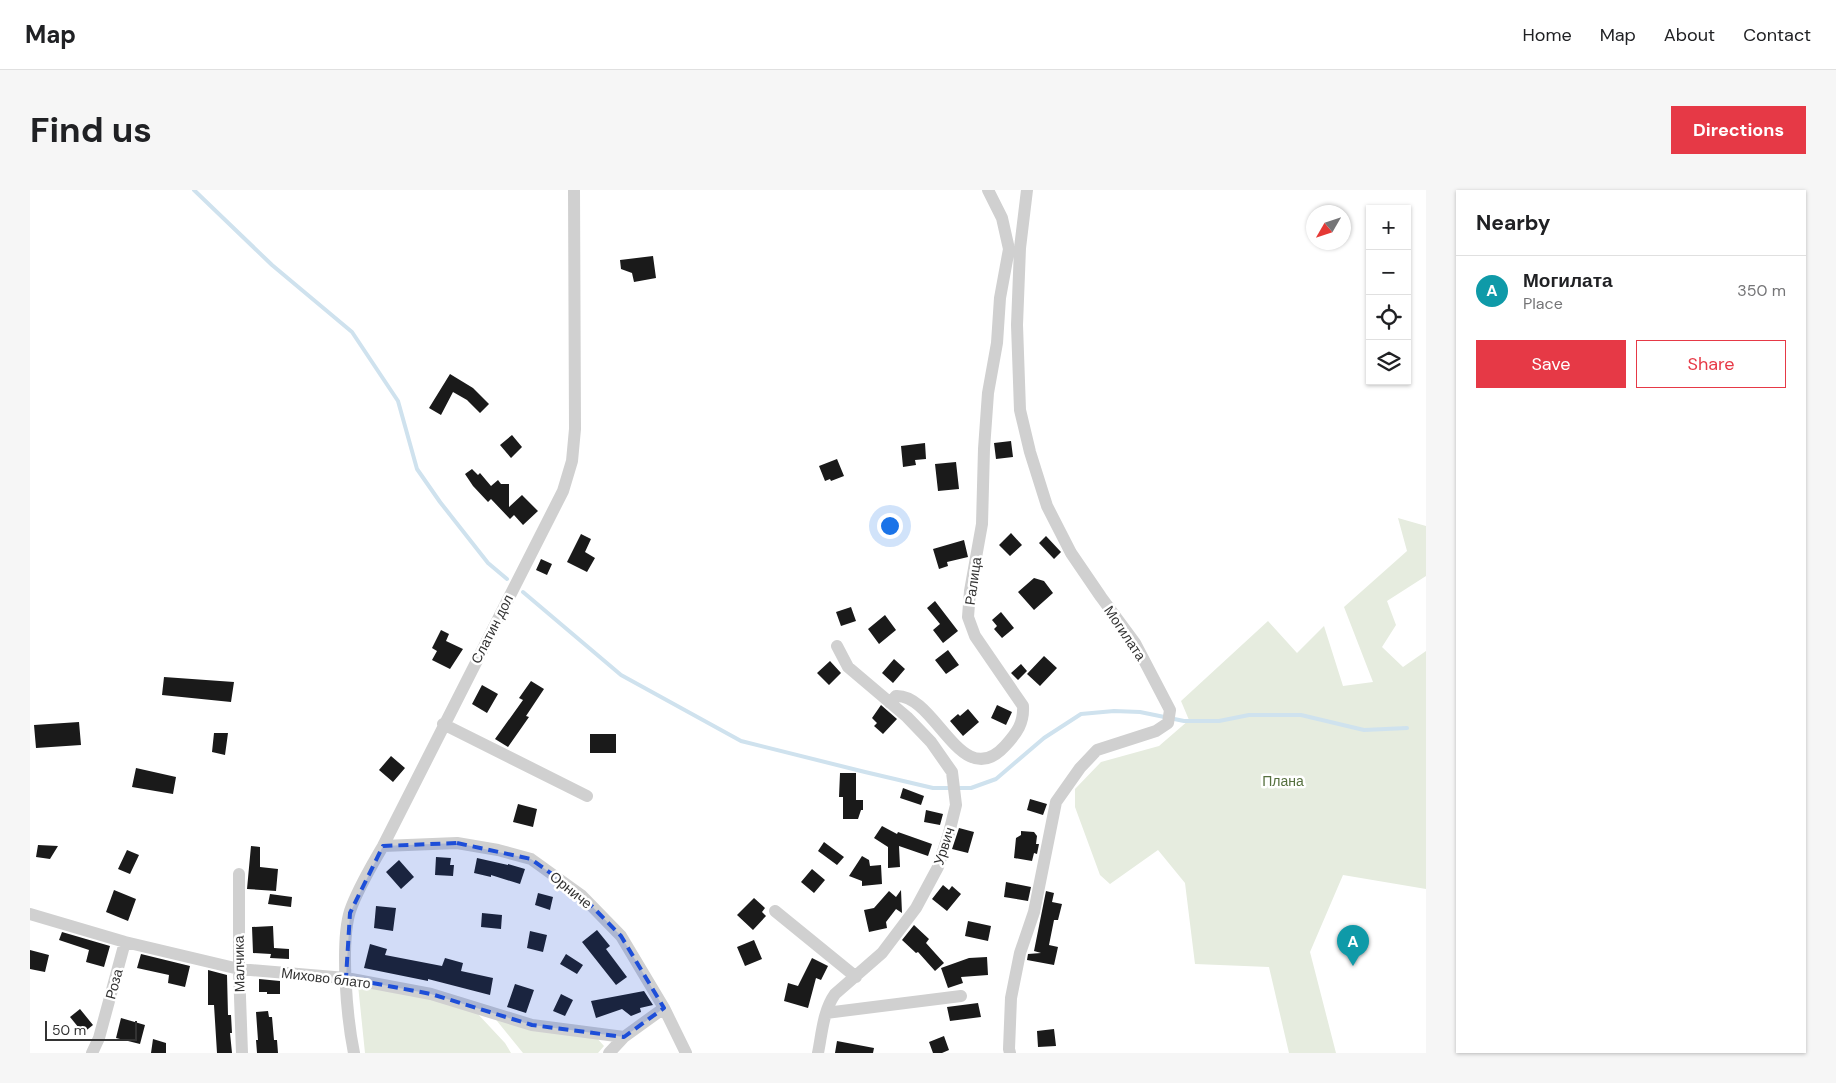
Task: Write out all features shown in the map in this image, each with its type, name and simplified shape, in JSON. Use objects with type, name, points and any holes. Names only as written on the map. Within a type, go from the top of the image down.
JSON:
[{"type":"street","name":"Слатин дол","points":[[354,1053],[345,952],[350,913],[364,878],[383,846],[443,724],[563,491],[572,461],[575,429],[574,190]]},
{"type":"street","points":[[988,190],[1015,249]]},
{"type":"street","points":[[1015,249],[1027,190]]},
{"type":"street","name":"Ралица","points":[[890,703],[896,696],[903,696],[914,702],[962,752],[978,759],[990,758],[1000,751],[1018,732],[1024,716],[1023,706],[974,636],[968,617],[970,591],[982,524],[988,393],[997,343],[1000,298],[1015,249]]},
{"type":"street","name":"Могилата","points":[[1010,1053],[1011,998],[1020,953],[1034,912],[1056,802],[1080,768],[1097,750],[1156,731],[1168,722],[1170,710],[1135,643],[1100,597],[1076,561],[1047,506],[1020,410],[1015,249]]},
{"type":"street","name":"Урвич","points":[[818,1053],[826,1013],[835,994],[882,953],[916,908],[938,867],[956,805],[952,772],[931,742],[848,667],[837,646]]},
{"type":"street","points":[[443,724],[587,796]]},
{"type":"street","name":"Орниче","points":[[383,846],[457,843],[498,850],[531,859],[581,896],[621,936],[664,1008],[686,1053]]},
{"type":"street","name":"Малчика","points":[[239,874],[239,969],[242,1053]]},
{"type":"street","points":[[775,911],[856,977]]},
{"type":"street","name":"Михово блато","points":[[30,914],[125,942],[239,969],[346,978],[431,994],[532,1024],[624,1037]]},
{"type":"street","name":"Роза","points":[[92,1053],[99,1038],[125,942]]},
{"type":"street","points":[[826,1013],[961,996]]},
{"type":"street","points":[[609,1053],[624,1037],[664,1008]]},
{"type":"highlighted area","points":[[457,843],[531,859],[581,895],[621,936],[664,1008],[624,1037],[532,1025],[431,994],[346,978],[350,913],[383,846]]},
{"type":"green space","name":"Плана","points":[[1398,518],[1426,526],[1426,576],[1387,601],[1396,625],[1382,647],[1403,667],[1426,651],[1426,889],[1343,875],[1310,952],[1336,1053],[1289,1053],[1269,967],[1195,964],[1185,883],[1158,850],[1110,884],[1100,875],[1075,807],[1075,789],[1101,762],[1159,746],[1189,720],[1181,701],[1268,621],[1297,653],[1324,626],[1343,686],[1373,682],[1344,607],[1407,551]]},
{"type":"green space","points":[[358,985],[431,998],[476,1012],[505,1043],[511,1053],[365,1053]]},
{"type":"green space","points":[[493,1016],[595,1036],[604,1046],[598,1053],[523,1053]]},
{"type":"building","points":[[653,256],[656,278],[634,282],[632,273],[621,269],[620,260]]},
{"type":"building","points":[[450,374],[473,388],[489,404],[480,413],[467,400],[453,392],[441,415],[429,408]]},
{"type":"building","points":[[512,435],[522,447],[511,458],[500,445]]},
{"type":"building","points":[[1011,441],[1013,457],[996,459],[994,443]]},
{"type":"building","points":[[925,443],[926,459],[915,460],[916,465],[903,467],[901,446]]},
{"type":"building","points":[[837,459],[844,476],[831,481],[830,479],[825,481],[819,466]]},
{"type":"building","points":[[956,462],[959,489],[938,491],[935,464]]},
{"type":"building","points":[[472,469],[478,475],[480,473],[491,486],[498,480],[501,484],[509,484],[509,507],[522,495],[538,511],[523,525],[514,515],[510,519],[491,499],[488,502],[473,486],[465,474]]},
{"type":"building","points":[[1011,533],[1022,545],[1010,556],[999,545]]},
{"type":"building","points":[[581,534],[591,539],[585,552],[595,558],[587,572],[567,562]]},
{"type":"building","points":[[1046,536],[1061,552],[1054,559],[1039,543]]},
{"type":"building","points":[[964,540],[968,557],[947,562],[948,566],[939,569],[933,549]]},
{"type":"building","points":[[541,559],[552,564],[547,575],[536,570]]},
{"type":"building","points":[[1034,578],[1044,581],[1053,593],[1034,610],[1018,592]]},
{"type":"building","points":[[935,601],[958,631],[943,643],[933,630],[940,624],[927,608]]},
{"type":"building","points":[[851,607],[856,621],[841,626],[836,612]]},
{"type":"building","points":[[1001,612],[1014,628],[1002,638],[994,629],[997,626],[992,620]]},
{"type":"building","points":[[885,615],[896,630],[879,644],[868,629]]},
{"type":"building","points":[[441,630],[449,634],[446,641],[463,649],[450,669],[432,660],[437,651],[432,648]]},
{"type":"building","points":[[948,650],[959,665],[946,674],[935,660]]},
{"type":"building","points":[[1044,656],[1057,668],[1040,686],[1027,674]]},
{"type":"building","points":[[894,659],[905,669],[893,683],[882,673]]},
{"type":"building","points":[[830,661],[841,673],[829,685],[817,673]]},
{"type":"building","points":[[1021,664],[1027,671],[1018,680],[1011,673]]},
{"type":"building","points":[[164,677],[234,682],[231,702],[162,695]]},
{"type":"building","points":[[531,681],[544,689],[526,716],[529,717],[508,747],[495,739],[523,700],[519,698]]},
{"type":"building","points":[[482,685],[498,694],[487,713],[472,704]]},
{"type":"building","points":[[881,705],[897,719],[883,734],[874,726],[877,723],[872,718]]},
{"type":"building","points":[[997,705],[1012,712],[1006,725],[991,718]]},
{"type":"building","points":[[968,709],[979,722],[963,736],[950,721]]},
{"type":"building","points":[[79,722],[81,745],[36,748],[34,725]]},
{"type":"building","points":[[214,733],[228,733],[225,755],[212,752]]},
{"type":"building","points":[[590,734],[616,734],[616,753],[590,753]]},
{"type":"building","points":[[391,756],[405,768],[393,782],[379,770]]},
{"type":"building","points":[[136,768],[176,777],[173,794],[132,787]]},
{"type":"building","points":[[840,773],[856,773],[856,800],[863,800],[863,810],[861,810],[858,819],[843,819],[843,797],[839,797]]},
{"type":"building","points":[[903,788],[924,796],[921,805],[900,798]]},
{"type":"building","points":[[1030,799],[1047,804],[1043,815],[1027,810]]},
{"type":"building","points":[[518,804],[537,809],[533,827],[513,822]]},
{"type":"building","points":[[926,810],[943,814],[940,825],[924,822]]},
{"type":"building","points":[[882,826],[897,834],[898,832],[932,844],[928,856],[899,846],[900,867],[888,868],[888,847],[874,838]]},
{"type":"building","points":[[959,828],[974,832],[968,853],[952,849]]},
{"type":"building","points":[[1021,831],[1034,832],[1037,836],[1036,844],[1039,844],[1037,854],[1034,853],[1032,861],[1014,858],[1016,838],[1021,835]]},
{"type":"building","points":[[824,842],[844,857],[837,865],[818,851]]},
{"type":"building","points":[[38,845],[58,846],[50,859],[36,857]]},
{"type":"building","points":[[251,846],[260,847],[260,867],[278,869],[276,891],[247,889]]},
{"type":"building","points":[[127,850],[139,855],[130,874],[118,869]]},
{"type":"building","points":[[862,856],[869,860],[870,866],[881,865],[882,884],[862,886],[862,881],[849,876]]},
{"type":"building","points":[[436,857],[451,858],[450,865],[454,865],[453,876],[435,875]]},
{"type":"building","points":[[477,858],[525,869],[520,884],[491,875],[491,877],[474,873]]},
{"type":"building","points":[[399,860],[414,877],[401,889],[386,872]]},
{"type":"building","points":[[812,869],[825,880],[814,893],[801,882]]},
{"type":"building","points":[[1006,882],[1031,887],[1028,901],[1004,897]]},
{"type":"building","points":[[943,885],[949,890],[952,886],[961,894],[947,911],[932,899]]},
{"type":"building","points":[[114,890],[136,899],[128,921],[106,912]]},
{"type":"building","points":[[901,890],[902,913],[896,909],[886,922],[887,928],[869,932],[864,910],[874,908],[889,891],[896,897]]},
{"type":"building","points":[[1046,891],[1054,893],[1052,902],[1062,904],[1058,920],[1054,920],[1049,945],[1058,947],[1054,965],[1027,960],[1028,954],[1041,953],[1034,951]]},
{"type":"building","points":[[538,893],[553,897],[550,910],[535,905]]},
{"type":"building","points":[[270,894],[292,897],[291,907],[268,904]]},
{"type":"building","points":[[754,898],[765,908],[762,912],[766,916],[753,930],[737,915]]},
{"type":"building","points":[[376,906],[396,908],[393,931],[374,928]]},
{"type":"building","points":[[482,913],[502,915],[501,929],[481,927]]},
{"type":"building","points":[[968,921],[991,926],[988,941],[965,936]]},
{"type":"building","points":[[914,925],[929,939],[926,943],[944,963],[935,971],[918,952],[916,953],[902,940]]},
{"type":"building","points":[[273,926],[274,948],[289,949],[289,959],[270,958],[271,954],[253,953],[252,927]]},
{"type":"building","points":[[597,930],[610,946],[606,949],[627,977],[616,985],[582,942]]},
{"type":"building","points":[[530,931],[547,935],[543,952],[527,948]]},
{"type":"building","points":[[62,932],[110,946],[104,967],[86,962],[89,950],[59,940]]},
{"type":"building","points":[[754,940],[762,959],[745,966],[737,947]]},
{"type":"building","points":[[370,944],[387,949],[385,955],[442,966],[445,958],[463,963],[461,971],[493,978],[490,995],[428,979],[428,981],[364,968]]},
{"type":"building","points":[[30,950],[49,955],[45,972],[30,969]]},
{"type":"building","points":[[141,954],[190,966],[185,987],[168,983],[169,975],[137,968]]},
{"type":"building","points":[[566,954],[583,965],[577,974],[560,964]]},
{"type":"building","points":[[987,957],[988,975],[961,977],[963,983],[948,988],[941,968],[969,958]]},
{"type":"building","points":[[812,958],[828,966],[821,980],[816,978],[808,1008],[784,1001],[788,983],[798,986]]},
{"type":"building","points":[[208,970],[227,975],[228,1015],[231,1015],[232,1053],[217,1053],[214,1005],[208,1005]]},
{"type":"building","points":[[259,979],[280,981],[280,994],[259,992]]},
{"type":"building","points":[[515,984],[534,990],[526,1013],[507,1007]]},
{"type":"building","points":[[644,991],[653,1005],[640,1008],[641,1012],[631,1016],[622,1009],[596,1018],[591,1001]]},
{"type":"building","points":[[561,994],[573,1000],[565,1016],[553,1011]]},
{"type":"building","points":[[978,1003],[981,1017],[950,1021],[947,1007]]},
{"type":"building","points":[[80,1009],[93,1025],[83,1033],[70,1017]]},
{"type":"building","points":[[268,1011],[269,1017],[272,1017],[274,1040],[277,1040],[278,1053],[257,1053],[256,1012]]},
{"type":"building","points":[[121,1018],[145,1025],[140,1044],[116,1038]]},
{"type":"building","points":[[1054,1029],[1056,1046],[1038,1047],[1037,1031]]},
{"type":"building","points":[[944,1036],[949,1050],[942,1053],[933,1053],[929,1042]]},
{"type":"building","points":[[153,1039],[166,1043],[166,1053],[151,1053]]},
{"type":"building","points":[[837,1041],[874,1048],[873,1053],[835,1053]]},
{"type":"waterway","points":[[194,190],[272,265],[352,332],[398,401],[417,469],[440,502],[488,563],[507,579]]},
{"type":"waterway","points":[[523,592],[621,675],[741,741],[933,788],[971,788],[996,779],[1044,738],[1081,714],[1114,711],[1140,712],[1184,721],[1219,721],[1249,715],[1301,715],[1364,730],[1407,728]]},
{"type":"place","name":"Могилата","points":[[1353,966]]}]
